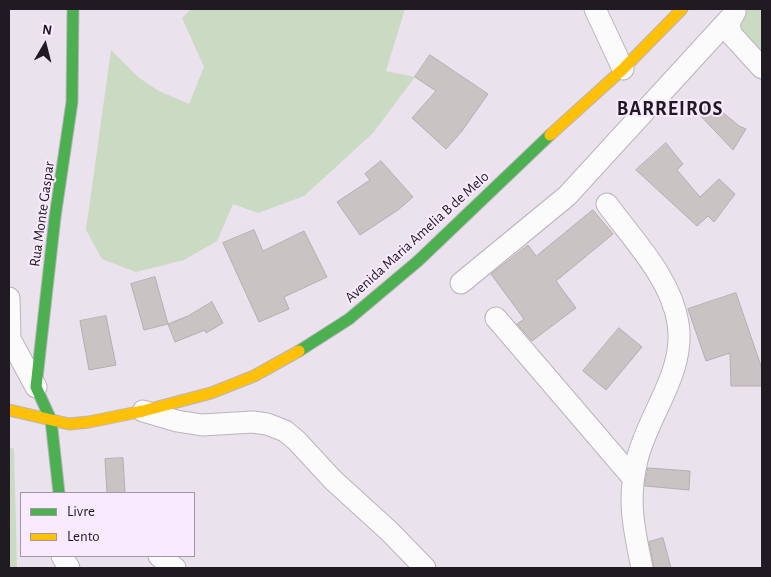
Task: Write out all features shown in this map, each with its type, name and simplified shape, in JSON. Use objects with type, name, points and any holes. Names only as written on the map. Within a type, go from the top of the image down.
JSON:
[{"type":"street","name":"Rua Monte Gaspar","points":[[36,387],[55,217],[72,102],[73,9]]},
{"type":"street","points":[[595,9],[623,69]]},
{"type":"street","name":"Avenida Maria Amelia B de Melo","points":[[9,410],[69,424],[143,411],[210,393],[254,376],[303,349],[349,319],[418,261],[547,138],[623,69],[682,9]]},
{"type":"street","points":[[735,13],[728,26],[732,34],[762,68]]},
{"type":"street","points":[[461,284],[567,196],[735,13]]},
{"type":"street","points":[[607,204],[662,280],[678,323],[679,343],[674,371],[645,434],[632,484],[632,508],[642,568]]},
{"type":"street","points":[[9,298],[10,339],[36,387],[51,420],[61,492]]},
{"type":"street","points":[[496,318],[633,478]]},
{"type":"street","points":[[143,411],[177,422],[220,425],[253,422],[267,424],[285,431],[425,568]]},
{"type":"street","points":[[61,557],[69,568]]},
{"type":"street","points":[[160,557],[175,568]]},
{"type":"green space","points":[[191,9],[405,9],[386,71],[415,77],[373,133],[304,196],[258,213],[233,204],[217,241],[184,260],[136,272],[102,259],[86,230],[111,50],[138,77],[159,91],[189,104],[204,67],[182,18]]},
{"type":"green space","points":[[744,9],[762,9],[762,60],[734,24]]},
{"type":"green space","points":[[9,447],[14,449],[17,568],[9,568]]},
{"type":"building","points":[[430,55],[488,94],[462,131],[446,149],[412,118],[436,91],[415,77]]},
{"type":"building","points":[[708,100],[739,126],[746,129],[733,150],[696,111]]},
{"type":"building","points":[[666,143],[683,164],[677,170],[700,197],[719,179],[735,194],[714,222],[708,216],[697,226],[636,170]]},
{"type":"building","points":[[381,161],[413,197],[398,210],[360,235],[337,202],[370,180],[365,174]]},
{"type":"building","points":[[593,210],[613,234],[556,281],[576,308],[532,341],[517,324],[524,319],[491,274],[528,245],[536,256]]},
{"type":"building","points":[[254,230],[263,251],[304,231],[327,277],[284,297],[289,309],[259,322],[223,243]]},
{"type":"building","points":[[155,277],[168,324],[144,330],[131,284]]},
{"type":"building","points":[[736,293],[762,369],[762,386],[731,386],[730,353],[706,361],[688,309]]},
{"type":"building","points":[[212,302],[223,323],[206,333],[205,330],[175,342],[168,324],[188,316]]},
{"type":"building","points":[[106,316],[116,365],[89,370],[80,321]]},
{"type":"building","points":[[619,328],[642,347],[606,390],[583,371]]},
{"type":"building","points":[[123,458],[125,492],[107,492],[105,459]]},
{"type":"building","points":[[648,468],[690,471],[689,490],[645,486]]},
{"type":"building","points":[[663,538],[671,568],[654,568],[649,542]]},
{"type":"traffic: fast","points":[[59,492],[51,420],[36,387],[55,217],[72,102],[73,9]]},
{"type":"traffic: fast","points":[[299,351],[349,319],[418,261],[550,135]]},
{"type":"traffic: slow","points":[[550,135],[623,69],[682,9]]},
{"type":"traffic: slow","points":[[9,410],[69,424],[89,422],[143,411],[211,393],[254,376],[299,351]]},
{"type":"district","name":"BARREIROS","points":[[670,109]]}]
